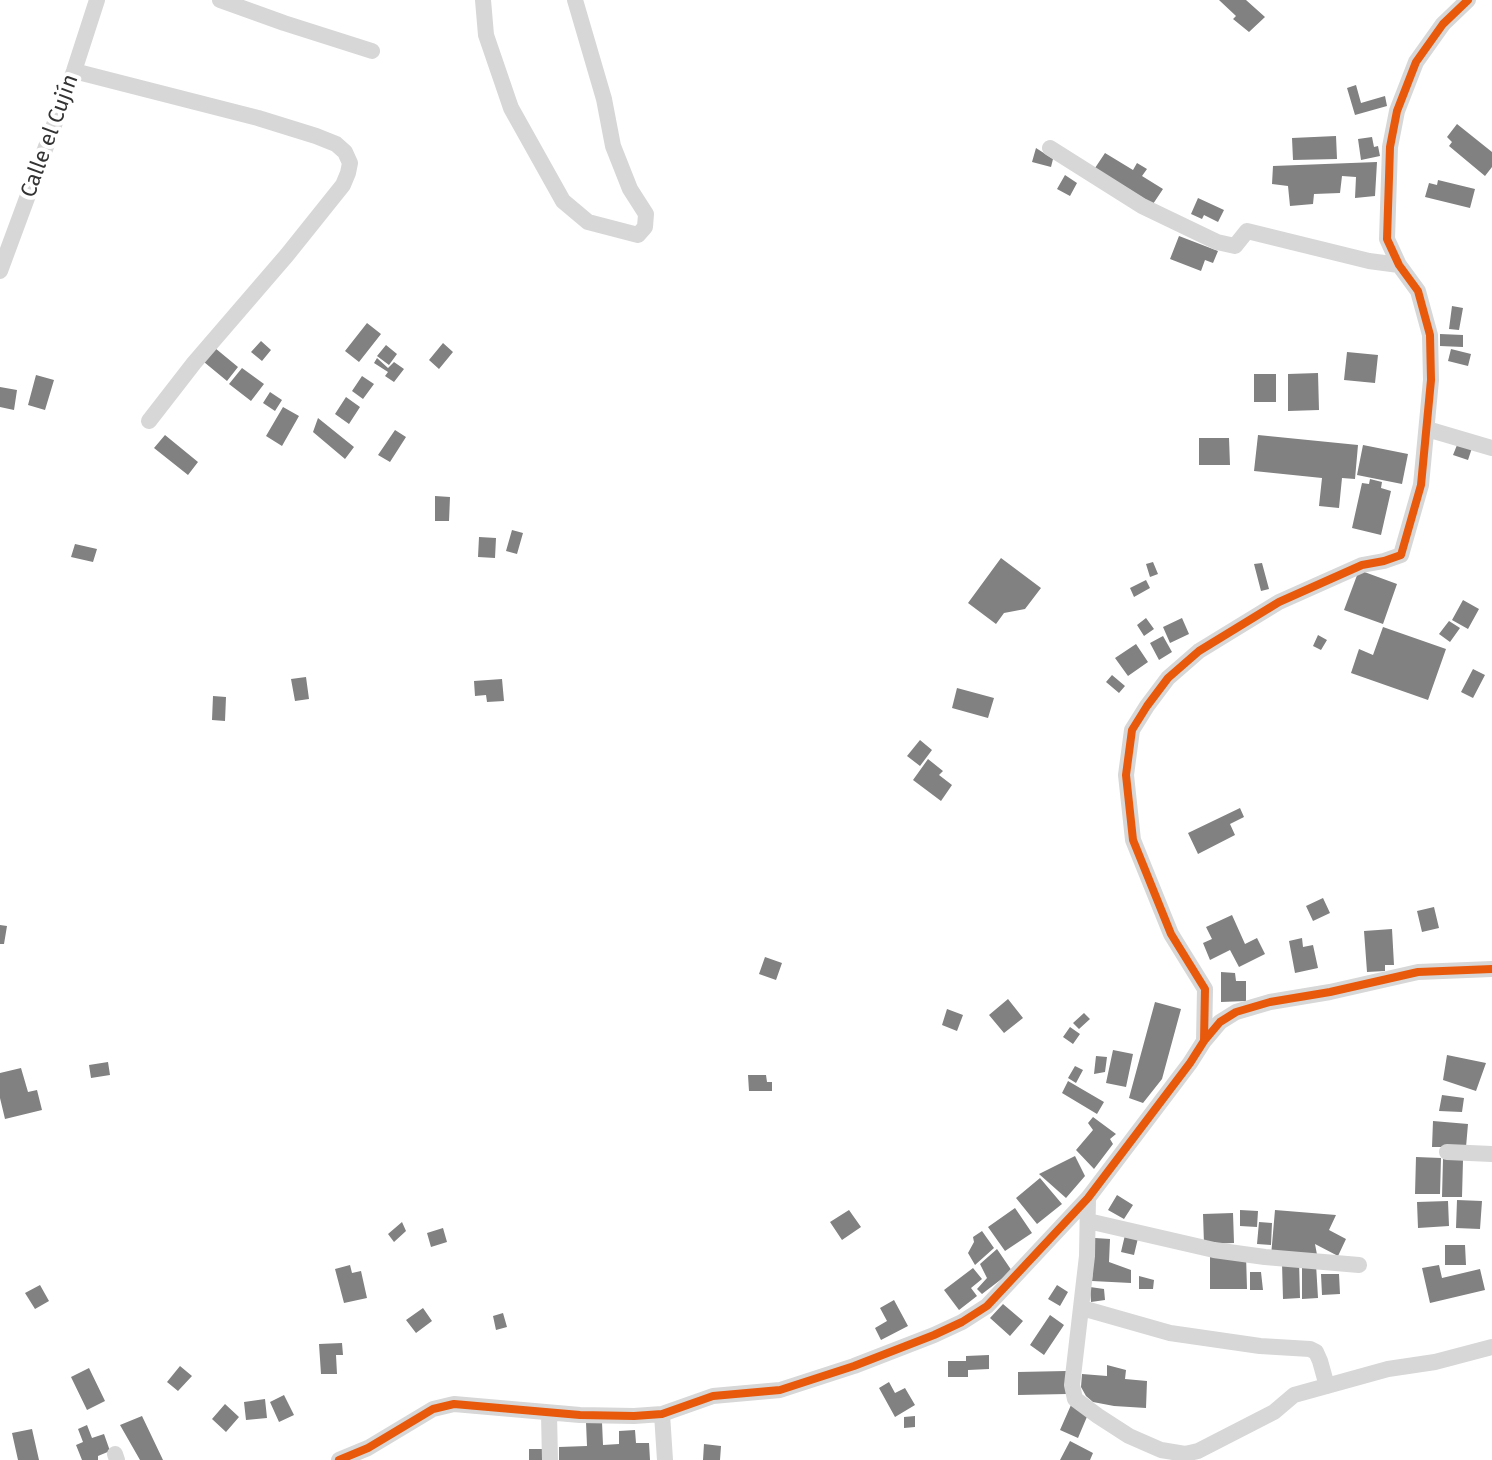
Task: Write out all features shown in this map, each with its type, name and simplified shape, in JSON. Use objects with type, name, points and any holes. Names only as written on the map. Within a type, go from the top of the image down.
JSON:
[{"type":"street","name":"Calle el Cujín","points":[[0,271],[97,0]]},
{"type":"street","points":[[220,0],[372,51]]},
{"type":"street","points":[[483,0],[486,35],[511,108],[563,201],[588,222],[638,235],[645,227],[646,214],[630,189],[613,146],[604,99],[575,0]]},
{"type":"street","points":[[1204,1041],[1205,989],[1171,934],[1133,840],[1126,775],[1132,730],[1168,678],[1199,651],[1279,602],[1362,565],[1401,555],[1421,485],[1431,380],[1430,335],[1418,291],[1399,265],[1387,239],[1390,147],[1397,111],[1416,62],[1443,24],[1468,0]]},
{"type":"street","points":[[74,71],[316,136],[336,144],[345,152],[350,163],[343,185],[149,421]]},
{"type":"street","points":[[1050,148],[1142,206],[1217,242],[1235,246],[1247,231],[1369,261],[1399,265]]},
{"type":"street","points":[[1427,429],[1492,448]]},
{"type":"street","points":[[339,1460],[368,1448],[433,1409],[454,1404],[549,1414],[662,1414],[713,1396],[780,1390],[934,1335],[987,1306],[1088,1198],[1220,1022],[1236,1012],[1270,1002],[1418,972],[1492,969]]},
{"type":"street","points":[[1447,1152],[1492,1154]]},
{"type":"street","points":[[1088,1198],[1087,1256],[1072,1385],[1075,1399],[1129,1436],[1161,1450],[1185,1454],[1198,1451],[1274,1412],[1294,1395],[1388,1369],[1435,1362],[1492,1347]]},
{"type":"street","points":[[1088,1221],[1214,1250],[1359,1265]]},
{"type":"street","points":[[1082,1308],[1170,1333],[1260,1346],[1310,1349],[1316,1352],[1327,1386]]},
{"type":"street","points":[[549,1414],[550,1460]]},
{"type":"street","points":[[662,1414],[665,1460]]},
{"type":"building","points":[[1219,0],[1246,0],[1265,17],[1249,32],[1233,19],[1236,16]]},
{"type":"building","points":[[1356,85],[1361,103],[1385,96],[1387,106],[1355,115],[1347,88]]},
{"type":"building","points":[[1457,124],[1492,152],[1492,167],[1485,176],[1449,146],[1452,142],[1447,137]]},
{"type":"building","points":[[1336,136],[1337,159],[1293,160],[1292,138]]},
{"type":"building","points":[[1372,137],[1380,156],[1361,160],[1358,139]]},
{"type":"building","points":[[1036,148],[1053,159],[1051,167],[1032,162]]},
{"type":"building","points":[[1105,153],[1133,170],[1137,163],[1147,169],[1142,176],[1163,189],[1153,204],[1095,168]]},
{"type":"building","points":[[1377,162],[1375,196],[1355,198],[1356,177],[1342,176],[1340,193],[1314,194],[1313,204],[1290,206],[1288,186],[1272,184],[1273,166]]},
{"type":"building","points":[[1065,175],[1077,183],[1070,196],[1057,189]]},
{"type":"building","points":[[1438,180],[1475,189],[1470,208],[1425,197],[1429,183],[1437,185]]},
{"type":"building","points":[[1198,198],[1224,210],[1218,222],[1204,215],[1202,219],[1191,214]]},
{"type":"building","points":[[1179,236],[1218,251],[1213,263],[1205,260],[1201,271],[1170,259]]},
{"type":"building","points":[[1452,306],[1463,308],[1459,330],[1449,329]]},
{"type":"building","points":[[367,323],[381,334],[359,362],[345,351]]},
{"type":"building","points":[[1440,334],[1463,335],[1463,347],[1440,346]]},
{"type":"building","points":[[261,341],[271,350],[262,361],[251,352]]},
{"type":"building","points":[[443,343],[453,352],[439,369],[429,360]]},
{"type":"building","points":[[386,345],[397,354],[389,365],[377,356]]},
{"type":"building","points":[[215,348],[238,367],[227,381],[204,362]]},
{"type":"building","points":[[1451,349],[1471,354],[1468,366],[1448,361]]},
{"type":"building","points":[[1347,352],[1378,355],[1375,383],[1344,380]]},
{"type":"building","points":[[377,358],[388,368],[394,362],[404,369],[394,382],[385,376],[388,372],[374,363]]},
{"type":"building","points":[[242,368],[264,384],[251,401],[229,384]]},
{"type":"building","points":[[1318,373],[1319,410],[1288,411],[1288,374]]},
{"type":"building","points":[[1254,374],[1276,374],[1276,402],[1254,402]]},
{"type":"building","points":[[36,375],[54,380],[45,410],[28,405]]},
{"type":"building","points":[[362,376],[374,384],[363,399],[352,391]]},
{"type":"building","points":[[0,387],[17,390],[14,410],[0,407]]},
{"type":"building","points":[[270,392],[282,400],[275,411],[263,403]]},
{"type":"building","points":[[346,397],[360,407],[349,424],[335,414]]},
{"type":"building","points":[[283,407],[299,416],[282,446],[266,436]]},
{"type":"building","points":[[318,418],[354,447],[345,459],[313,432]]},
{"type":"building","points":[[395,430],[406,437],[390,462],[378,455]]},
{"type":"building","points":[[165,435],[198,462],[188,475],[154,448]]},
{"type":"building","points":[[1258,435],[1358,445],[1355,479],[1342,478],[1339,508],[1319,506],[1322,478],[1254,471]]},
{"type":"building","points":[[1199,438],[1229,438],[1230,465],[1199,465]]},
{"type":"building","points":[[1459,440],[1473,445],[1468,460],[1453,455]]},
{"type":"building","points":[[1363,445],[1408,454],[1402,484],[1357,475]]},
{"type":"building","points":[[1370,479],[1382,482],[1381,488],[1391,491],[1381,535],[1352,528],[1362,483],[1369,484]]},
{"type":"building","points":[[435,496],[450,497],[449,521],[435,521]]},
{"type":"building","points":[[512,530],[523,533],[517,554],[506,551]]},
{"type":"building","points":[[479,537],[496,538],[495,558],[478,557]]},
{"type":"building","points":[[75,544],[97,549],[93,562],[71,557]]},
{"type":"building","points":[[1001,558],[1041,588],[1025,609],[1004,613],[996,624],[968,603]]},
{"type":"building","points":[[1153,562],[1158,574],[1150,577],[1146,564]]},
{"type":"building","points":[[1262,563],[1269,589],[1261,591],[1254,564]]},
{"type":"building","points":[[1359,570],[1397,584],[1383,624],[1344,610]]},
{"type":"building","points":[[1146,580],[1150,588],[1134,597],[1130,588]]},
{"type":"building","points":[[1463,600],[1479,609],[1468,629],[1452,620]]},
{"type":"building","points":[[1146,618],[1154,629],[1144,636],[1137,625]]},
{"type":"building","points":[[1182,618],[1189,634],[1170,643],[1163,627]]},
{"type":"building","points":[[1449,621],[1460,628],[1450,642],[1439,634]]},
{"type":"building","points":[[1383,627],[1446,649],[1428,700],[1351,673],[1359,649],[1373,655]]},
{"type":"building","points":[[1318,635],[1327,640],[1321,650],[1313,646]]},
{"type":"building","points":[[1163,636],[1172,652],[1159,660],[1150,643]]},
{"type":"building","points":[[1136,644],[1148,662],[1128,676],[1115,658]]},
{"type":"building","points":[[1473,669],[1485,675],[1473,698],[1461,692]]},
{"type":"building","points":[[1112,675],[1125,686],[1119,693],[1106,682]]},
{"type":"building","points":[[306,677],[309,699],[295,701],[291,679]]},
{"type":"building","points":[[502,679],[504,701],[487,702],[486,695],[475,696],[474,681]]},
{"type":"building","points":[[957,688],[994,698],[988,718],[952,708]]},
{"type":"building","points":[[213,696],[226,697],[225,721],[212,720]]},
{"type":"building","points":[[920,740],[932,750],[920,766],[907,756]]},
{"type":"building","points":[[928,759],[943,771],[939,775],[952,785],[941,801],[913,780]]},
{"type":"building","points":[[1240,808],[1244,817],[1230,824],[1235,835],[1198,854],[1188,833]]},
{"type":"building","points":[[1323,898],[1330,913],[1313,921],[1306,906]]},
{"type":"building","points":[[1434,907],[1439,928],[1422,932],[1417,911]]},
{"type":"building","points":[[1232,915],[1245,944],[1257,938],[1265,954],[1239,967],[1230,950],[1210,960],[1203,943],[1212,939],[1206,927]]},
{"type":"building","points":[[0,925],[7,926],[4,944],[0,944]]},
{"type":"building","points":[[1392,929],[1394,965],[1385,965],[1385,971],[1367,972],[1364,931]]},
{"type":"building","points":[[1302,938],[1303,947],[1313,945],[1318,968],[1295,973],[1289,941]]},
{"type":"building","points":[[765,957],[782,963],[776,980],[759,974]]},
{"type":"building","points":[[1221,972],[1235,973],[1236,981],[1246,981],[1246,1001],[1221,1002]]},
{"type":"building","points":[[1008,999],[1023,1018],[1004,1033],[989,1015]]},
{"type":"building","points":[[1155,1002],[1181,1009],[1162,1079],[1143,1103],[1129,1098]]},
{"type":"building","points":[[947,1009],[963,1015],[957,1031],[942,1025]]},
{"type":"building","points":[[1084,1013],[1090,1019],[1079,1029],[1073,1023]]},
{"type":"building","points":[[1070,1027],[1080,1034],[1073,1044],[1063,1037]]},
{"type":"building","points":[[1113,1050],[1133,1054],[1126,1087],[1106,1083]]},
{"type":"building","points":[[1447,1055],[1486,1063],[1476,1091],[1443,1080]]},
{"type":"building","points":[[1096,1056],[1107,1057],[1105,1072],[1094,1074]]},
{"type":"building","points":[[108,1062],[110,1075],[91,1078],[89,1065]]},
{"type":"building","points":[[1075,1066],[1083,1070],[1076,1083],[1068,1078]]},
{"type":"building","points":[[21,1068],[28,1092],[37,1090],[42,1110],[5,1119],[0,1098],[0,1073]]},
{"type":"building","points":[[748,1075],[766,1075],[767,1082],[772,1082],[772,1091],[749,1091]]},
{"type":"building","points":[[1068,1081],[1104,1102],[1097,1114],[1062,1093]]},
{"type":"building","points":[[1442,1095],[1464,1098],[1462,1112],[1439,1111]]},
{"type":"building","points":[[1093,1117],[1116,1134],[1110,1139],[1113,1144],[1094,1169],[1076,1150],[1093,1130],[1088,1123]]},
{"type":"building","points":[[1433,1121],[1468,1124],[1466,1147],[1432,1147]]},
{"type":"building","points":[[1075,1156],[1085,1176],[1066,1198],[1039,1174]]},
{"type":"building","points":[[1416,1157],[1441,1158],[1440,1194],[1415,1194]]},
{"type":"building","points":[[1443,1159],[1463,1160],[1462,1197],[1442,1197]]},
{"type":"building","points":[[1040,1178],[1062,1204],[1037,1224],[1016,1198]]},
{"type":"building","points":[[1117,1195],[1133,1205],[1124,1219],[1108,1210]]},
{"type":"building","points":[[1457,1200],[1482,1201],[1480,1229],[1456,1228]]},
{"type":"building","points":[[1448,1201],[1449,1226],[1418,1228],[1417,1202]]},
{"type":"building","points":[[1015,1208],[1032,1233],[1005,1251],[988,1227]]},
{"type":"building","points":[[849,1210],[861,1227],[842,1240],[830,1222]]},
{"type":"building","points":[[1240,1210],[1258,1211],[1257,1227],[1240,1226]]},
{"type":"building","points":[[1275,1210],[1336,1215],[1329,1230],[1346,1239],[1338,1256],[1315,1244],[1318,1260],[1271,1256]]},
{"type":"building","points":[[1233,1213],[1234,1243],[1204,1244],[1203,1214]]},
{"type":"building","points":[[402,1222],[406,1231],[394,1242],[388,1234]]},
{"type":"building","points":[[1259,1222],[1272,1223],[1271,1245],[1257,1244]]},
{"type":"building","points":[[443,1228],[447,1242],[431,1247],[427,1233]]},
{"type":"building","points":[[982,1231],[994,1248],[975,1265],[968,1253],[974,1242],[973,1237]]},
{"type":"building","points":[[1125,1235],[1138,1238],[1134,1255],[1121,1252]]},
{"type":"building","points":[[1095,1238],[1110,1239],[1109,1262],[1131,1270],[1131,1283],[1092,1281]]},
{"type":"building","points":[[1445,1245],[1465,1245],[1466,1265],[1445,1265]]},
{"type":"building","points":[[997,1249],[1012,1271],[982,1294],[977,1289],[987,1278],[980,1264]]},
{"type":"building","points":[[1210,1255],[1246,1255],[1247,1289],[1210,1289]]},
{"type":"building","points":[[1299,1261],[1300,1298],[1283,1299],[1282,1263]]},
{"type":"building","points":[[1316,1264],[1318,1298],[1302,1299],[1302,1265]]},
{"type":"building","points":[[350,1265],[352,1273],[361,1271],[367,1298],[344,1303],[335,1269]]},
{"type":"building","points":[[1439,1265],[1442,1278],[1480,1269],[1485,1290],[1430,1303],[1422,1268]]},
{"type":"building","points":[[973,1268],[982,1279],[971,1288],[977,1296],[959,1310],[944,1290]]},
{"type":"building","points":[[1250,1272],[1261,1272],[1263,1290],[1250,1290]]},
{"type":"building","points":[[1321,1274],[1339,1274],[1340,1294],[1322,1295]]},
{"type":"building","points":[[1139,1276],[1154,1280],[1153,1289],[1139,1289]]},
{"type":"building","points":[[40,1285],[49,1301],[35,1309],[25,1293]]},
{"type":"building","points":[[1057,1285],[1068,1292],[1060,1306],[1048,1299]]},
{"type":"building","points":[[1090,1287],[1104,1289],[1105,1300],[1091,1302]]},
{"type":"building","points":[[894,1300],[908,1326],[881,1340],[875,1328],[887,1321],[880,1308]]},
{"type":"building","points":[[1003,1304],[1023,1321],[1010,1336],[990,1318]]},
{"type":"building","points":[[423,1308],[432,1321],[416,1333],[406,1320]]},
{"type":"building","points":[[503,1313],[507,1327],[496,1330],[493,1316]]},
{"type":"building","points":[[1050,1315],[1064,1325],[1044,1355],[1030,1345]]},
{"type":"building","points":[[342,1343],[343,1355],[336,1355],[337,1374],[321,1374],[319,1344]]},
{"type":"building","points":[[989,1355],[989,1369],[968,1370],[968,1377],[948,1377],[948,1361],[966,1361],[966,1356]]},
{"type":"building","points":[[1107,1365],[1126,1370],[1125,1379],[1147,1381],[1146,1408],[1093,1402],[1086,1396],[1081,1387],[1082,1374],[1107,1376]]},
{"type":"building","points":[[180,1366],[192,1376],[178,1391],[167,1382]]},
{"type":"building","points":[[89,1368],[105,1401],[87,1410],[71,1377]]},
{"type":"building","points":[[1066,1371],[1067,1394],[1018,1395],[1018,1372]]},
{"type":"building","points":[[889,1382],[895,1393],[905,1388],[915,1405],[895,1417],[879,1388]]},
{"type":"building","points":[[284,1395],[294,1415],[279,1422],[270,1402]]},
{"type":"building","points":[[265,1399],[267,1418],[246,1420],[244,1402]]},
{"type":"building","points":[[225,1404],[239,1417],[226,1432],[212,1419]]},
{"type":"building","points":[[1071,1405],[1089,1412],[1078,1438],[1060,1430]]},
{"type":"building","points":[[142,1416],[163,1460],[140,1460],[120,1425]]},
{"type":"building","points":[[915,1416],[915,1427],[904,1428],[904,1417]]},
{"type":"building","points":[[586,1422],[602,1422],[603,1445],[619,1444],[619,1431],[635,1430],[636,1443],[649,1443],[650,1460],[559,1460],[559,1447],[587,1446]]},
{"type":"building","points":[[87,1425],[92,1438],[104,1434],[110,1451],[98,1456],[98,1460],[82,1460],[76,1445],[83,1442],[78,1429]]},
{"type":"building","points":[[32,1429],[39,1460],[18,1460],[12,1433]]},
{"type":"building","points":[[1070,1441],[1093,1453],[1090,1460],[1060,1460]]},
{"type":"building","points":[[704,1444],[721,1446],[720,1460],[703,1460]]},
{"type":"building","points":[[529,1449],[543,1449],[544,1460],[529,1460]]},
{"type":"cycle path","points":[[1204,1041],[1205,989],[1171,934],[1133,840],[1126,775],[1132,730],[1168,678],[1199,651],[1279,602],[1362,565],[1401,555],[1421,485],[1431,380],[1430,335],[1418,291],[1399,265],[1387,239],[1390,147],[1397,111],[1416,62],[1443,24],[1468,0]]},
{"type":"cycle path","points":[[339,1460],[368,1448],[433,1409],[454,1404],[580,1415],[662,1414],[713,1396],[780,1390],[934,1335],[987,1306],[1088,1198],[1220,1022],[1236,1012],[1270,1002],[1418,972],[1492,969]]}]
